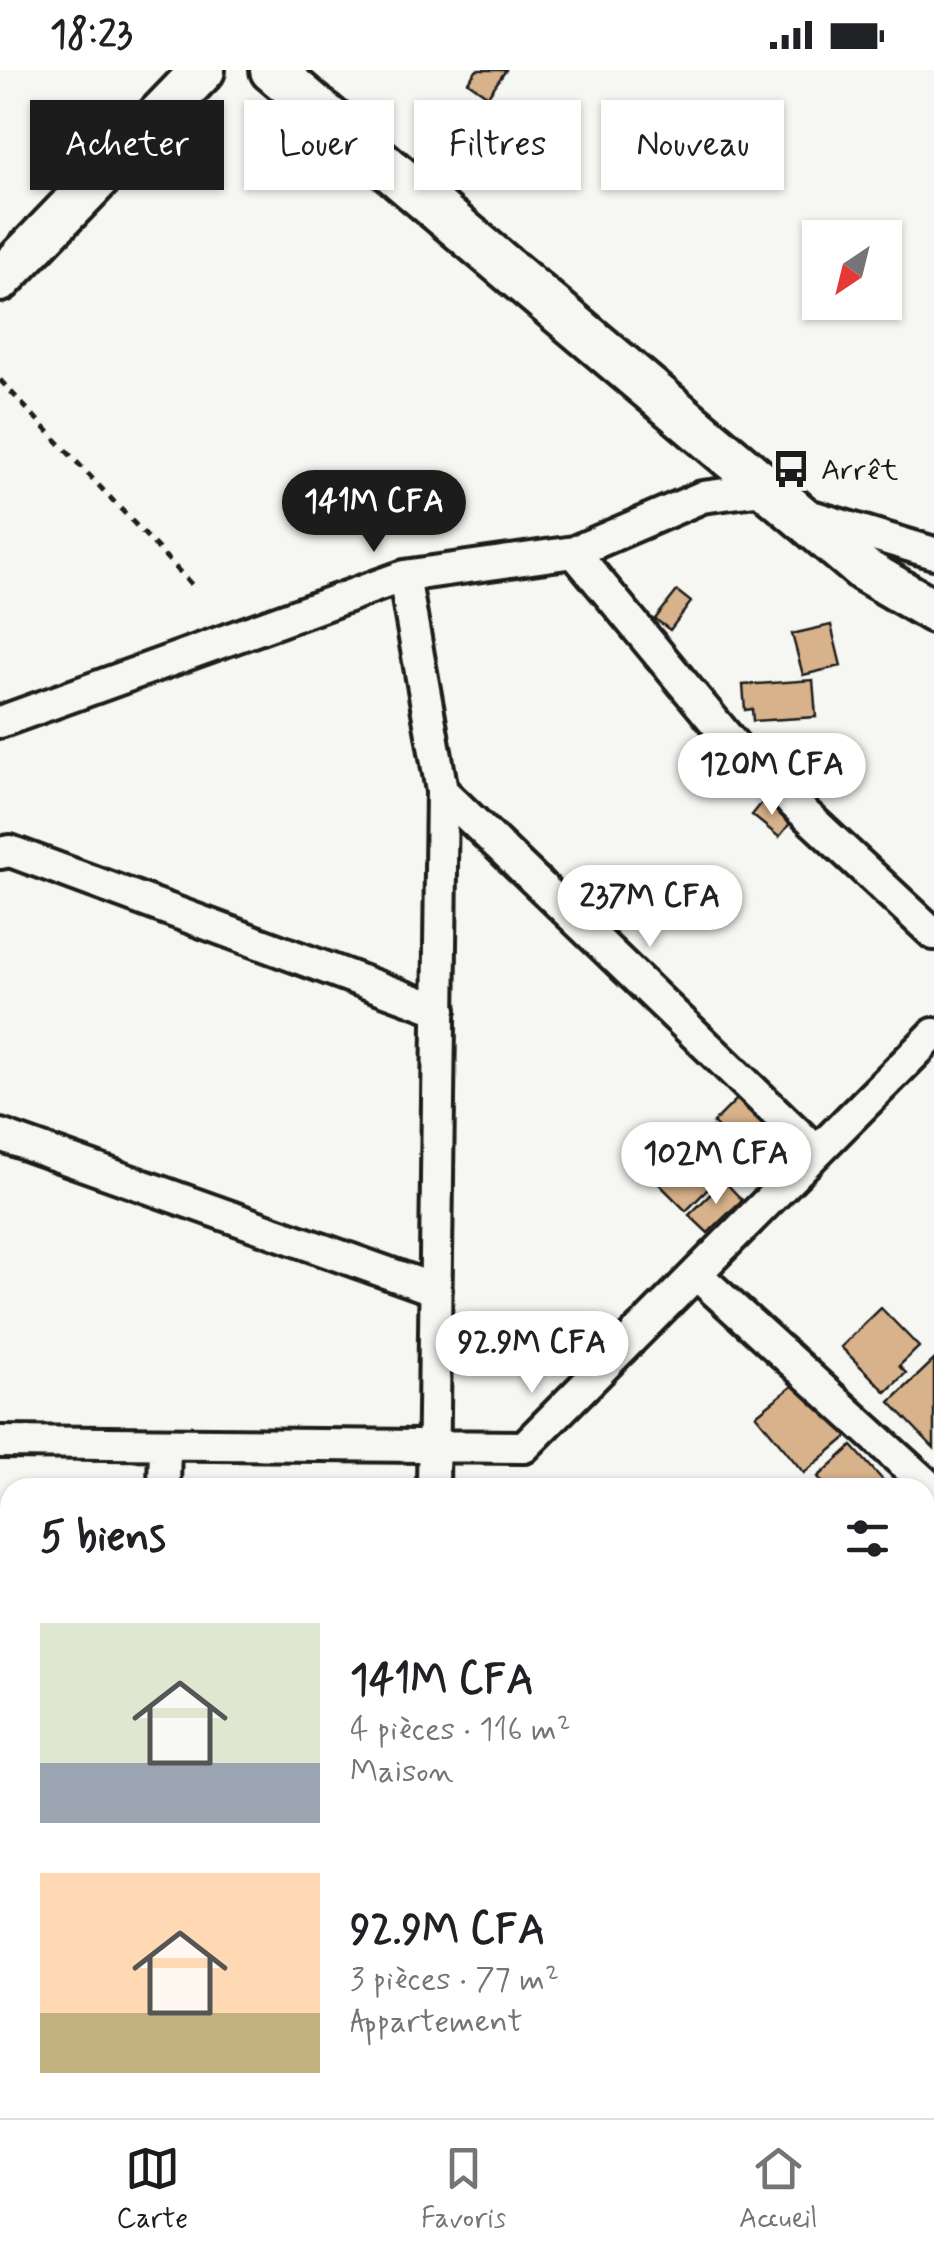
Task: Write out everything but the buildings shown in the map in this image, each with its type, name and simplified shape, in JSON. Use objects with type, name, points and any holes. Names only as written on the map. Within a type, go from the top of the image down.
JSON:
[{"type":"street","points":[[0,280],[203,70]]},
{"type":"street","points":[[272,70],[864,570],[934,611]]},
{"type":"street","points":[[0,722],[404,576],[574,552],[702,497],[785,500],[934,554]]},
{"type":"street","points":[[574,552],[744,756],[934,934]]},
{"type":"street","points":[[404,576],[442,791],[433,1478]]},
{"type":"street","points":[[442,791],[817,1152]]},
{"type":"street","points":[[0,853],[10,851],[440,1010]]},
{"type":"street","points":[[0,1442],[524,1447],[934,1034]]},
{"type":"street","points":[[0,1136],[436,1290]]},
{"type":"street","points":[[696,1274],[921,1478]]},
{"type":"street","points":[[164,1478],[165,1444]]},
{"type":"path","points":[[0,380],[192,584]]},
{"type":"place","name":"Arrêt","points":[[791,469]]}]
